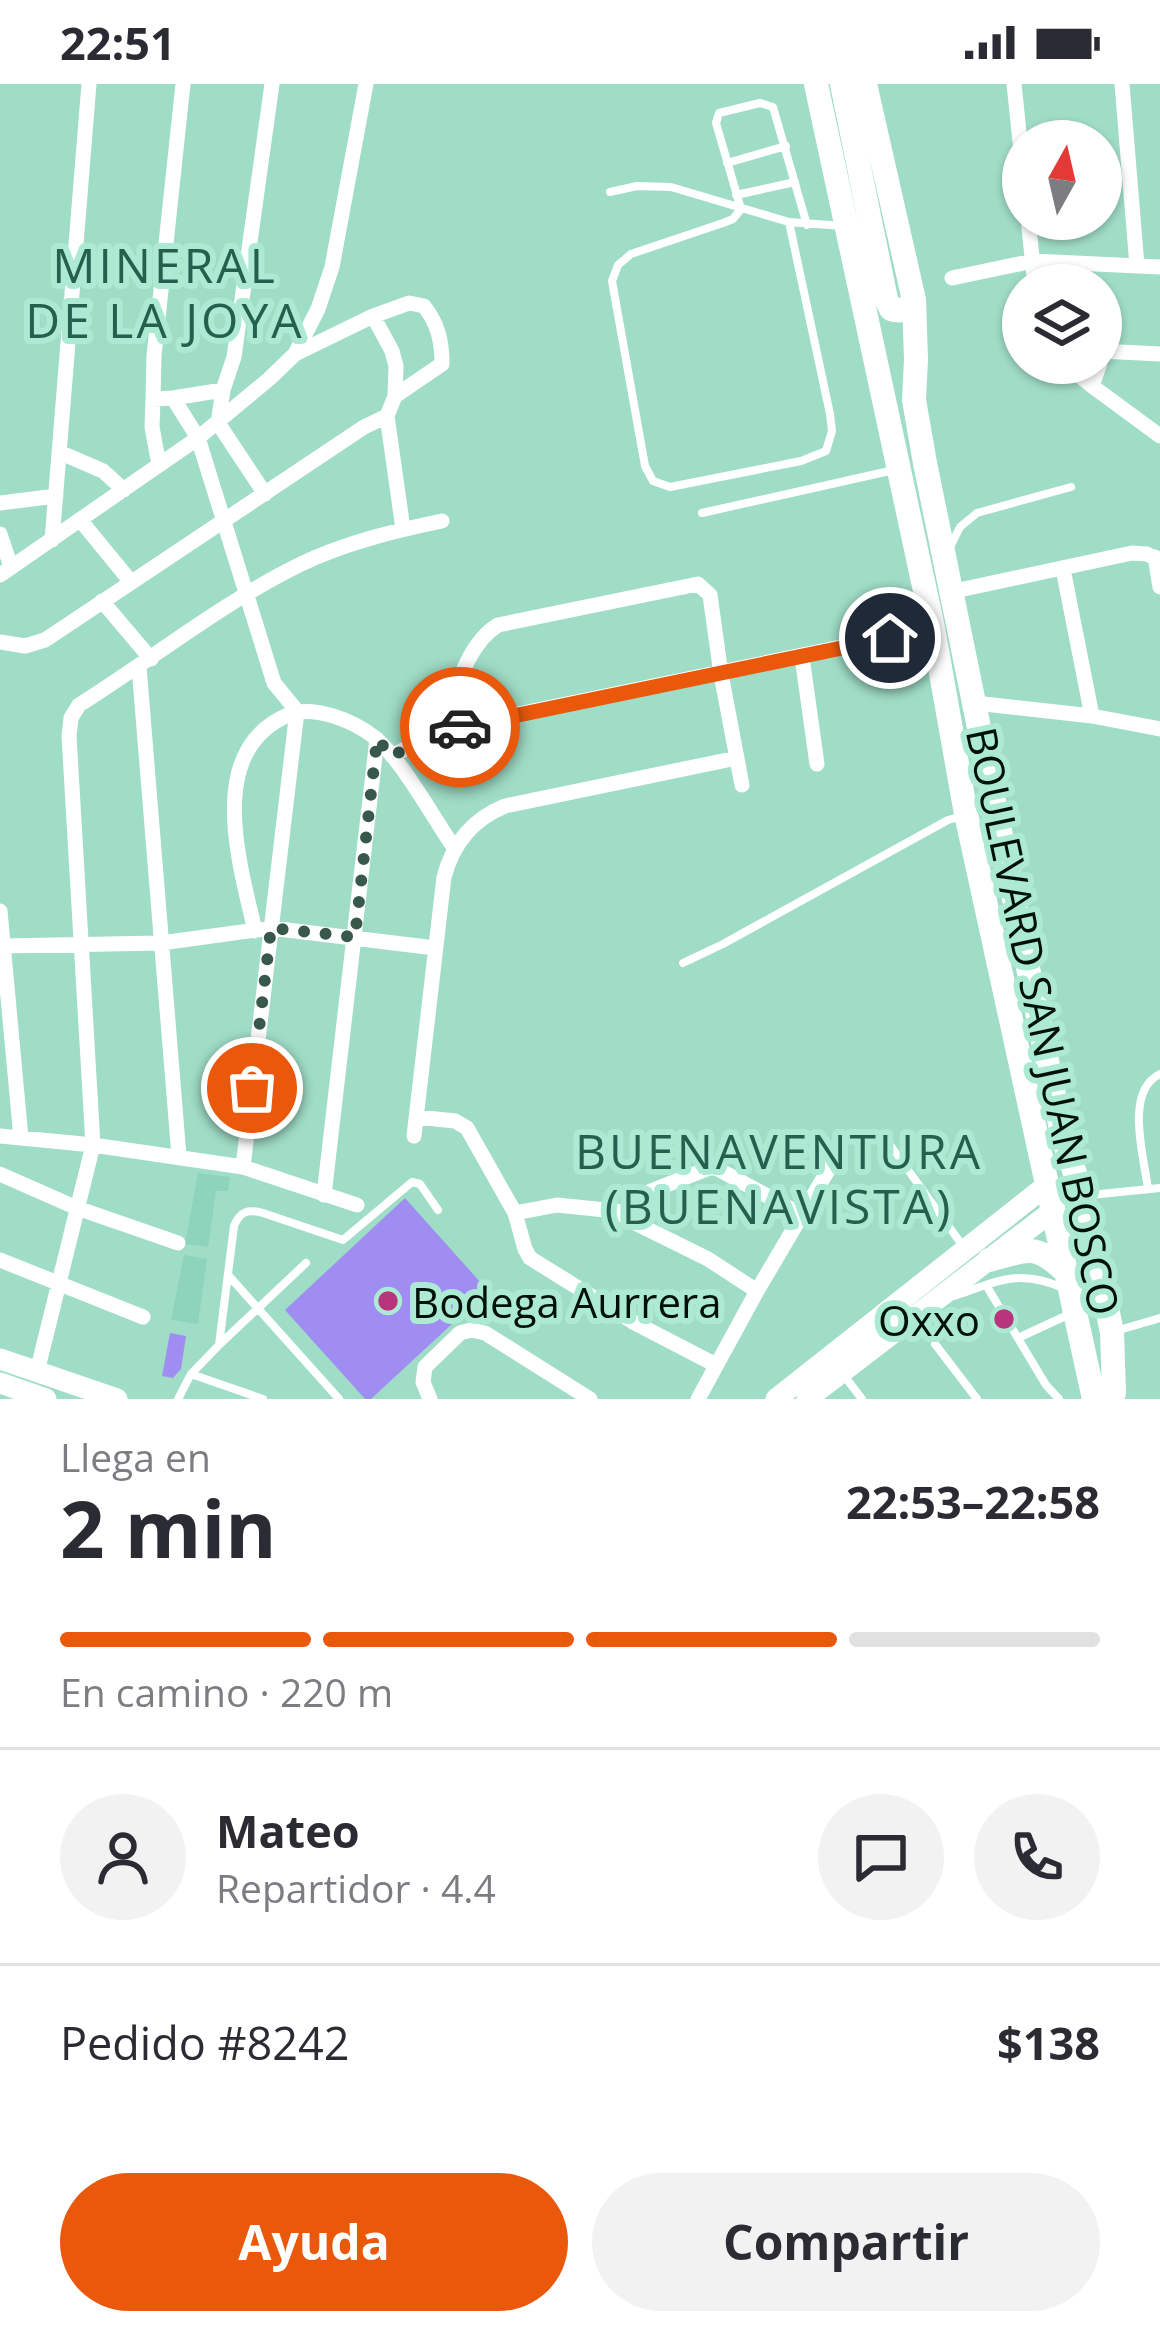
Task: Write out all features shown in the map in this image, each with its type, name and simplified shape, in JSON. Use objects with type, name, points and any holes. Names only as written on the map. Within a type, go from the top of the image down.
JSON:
[{"type":"main road","name":"BOULEVARD SAN JUAN BOSCO","points":[[816,84],[1062,1196],[1112,1332],[1102,1398]]},
{"type":"main road","points":[[842,84],[886,299],[898,311],[914,300]]},
{"type":"main road","name":"BOULEVARD SAN JUAN BOSCO","points":[[865,84],[914,300],[914,400],[950,592],[1063,1139],[1062,1196],[1070,1292],[1102,1398]]},
{"type":"main road","points":[[986,758],[976,812],[1002,880],[1014,892]]},
{"type":"main road","name":"BOULEVARD SAN JUAN BOSCO","points":[[1062,1196],[1073,1216],[1102,1398]]},
{"type":"main road","points":[[980,1265],[1021,1250],[1036,1251],[1050,1258],[1070,1292]]},
{"type":"street","points":[[52,540],[89,84]]},
{"type":"street","points":[[159,465],[152,427],[154,356],[183,84]]},
{"type":"street","points":[[266,494],[218,423],[234,357],[272,84]]},
{"type":"street","points":[[295,354],[332,267],[366,84]]},
{"type":"street","points":[[1014,84],[1018,120]]},
{"type":"street","points":[[1122,84],[1137,266]]},
{"type":"street","points":[[1030,240],[1033,264]]},
{"type":"street","points":[[952,278],[1033,261],[1160,267]]},
{"type":"street","points":[[0,534],[6,571],[218,423],[295,354],[373,316],[410,304],[424,306],[442,344],[442,364],[394,396]]},
{"type":"street","points":[[373,316],[392,351],[397,380],[387,416],[403,529]]},
{"type":"street","points":[[1122,355],[1160,354]]},
{"type":"street","points":[[1089,384],[1160,436]]},
{"type":"street","points":[[153,399],[223,390]]},
{"type":"street","points":[[173,398],[198,438],[274,683],[297,711],[263,929],[243,1167]]},
{"type":"street","points":[[0,642],[35,644],[387,416]]},
{"type":"street","points":[[59,452],[103,471],[124,490]]},
{"type":"street","points":[[0,503],[56,496]]},
{"type":"street","points":[[81,521],[131,582]]},
{"type":"street","points":[[37,1372],[93,1145],[70,718],[79,706],[301,564],[403,529],[442,521]]},
{"type":"street","points":[[950,592],[1132,553],[1158,559],[1160,587]]},
{"type":"street","points":[[1063,569],[1092,716]]},
{"type":"street","points":[[441,730],[474,649],[498,625],[691,584],[710,595],[742,785]]},
{"type":"street","points":[[101,601],[145,663],[178,1156]]},
{"type":"street","points":[[392,756],[441,730],[933,628]]},
{"type":"street","points":[[802,657],[817,764]]},
{"type":"street","points":[[975,704],[1092,716],[1160,729]]},
{"type":"street","points":[[263,929],[234,828],[236,793],[251,744],[271,722],[297,711],[342,720],[377,739],[454,849]]},
{"type":"street","points":[[323,1196],[377,739]]},
{"type":"street","points":[[414,1136],[445,877],[454,849],[470,828],[486,813],[505,806],[736,758]]},
{"type":"street","points":[[0,911],[20,1138]]},
{"type":"street","points":[[2,946],[161,943],[263,929],[435,948]]},
{"type":"street","points":[[417,1117],[455,1121],[467,1128],[515,1213],[530,1258],[633,1322],[716,1366]]},
{"type":"street","points":[[0,1136],[243,1167],[357,1205]]},
{"type":"street","points":[[698,1399],[840,1150]]},
{"type":"street","points":[[757,1292],[690,1249],[629,1220],[625,1212],[636,1197],[716,1168],[802,1215]]},
{"type":"street","points":[[0,1174],[77,1208],[178,1243]]},
{"type":"street","points":[[807,1399],[1062,1196]]},
{"type":"street","points":[[515,1213],[556,1205],[625,1212]]},
{"type":"street","points":[[0,1260],[143,1317]]},
{"type":"street","points":[[776,1399],[980,1265]]},
{"type":"street","points":[[430,1399],[423,1382],[425,1367],[460,1333],[471,1330],[485,1333],[561,1392],[590,1399]]},
{"type":"street","points":[[0,1359],[117,1399]]},
{"type":"street","points":[[6,1389],[46,1399]]},
{"type":"lane","points":[[741,209],[717,116],[760,103],[770,105],[778,118],[807,224]]},
{"type":"lane","points":[[727,163],[786,146]]},
{"type":"lane","points":[[736,195],[795,182]]},
{"type":"lane","points":[[610,192],[655,185],[789,222],[845,226]]},
{"type":"lane","points":[[741,209],[724,223],[631,254],[613,273],[612,292],[645,466],[652,481],[662,486],[801,460],[826,451],[831,442],[830,414],[789,222]]},
{"type":"lane","points":[[702,514],[898,469]]},
{"type":"lane","points":[[944,559],[961,527],[977,513],[1070,488]]},
{"type":"lane","points":[[683,963],[948,820],[976,812]]},
{"type":"lane","points":[[1148,1189],[1139,1100],[1146,1083],[1160,1074]]},
{"type":"lane","points":[[885,1138],[980,1265],[1018,1337],[1059,1399]]},
{"type":"lane","points":[[219,1345],[238,1217],[251,1210],[343,1240],[412,1182],[420,1184],[438,1210]]},
{"type":"lane","points":[[1062,1196],[1160,1188]]},
{"type":"lane","points":[[178,1399],[191,1374],[306,1263]]},
{"type":"lane","points":[[228,1275],[340,1399]]},
{"type":"lane","points":[[1018,1337],[1070,1292]]},
{"type":"lane","points":[[1112,1332],[1160,1318]]},
{"type":"lane","points":[[934,1344],[977,1399]]},
{"type":"lane","points":[[842,1372],[862,1399]]},
{"type":"lane","points":[[191,1374],[262,1399]]},
{"type":"shaded area","points":[[198,1173],[230,1177],[228,1191],[216,1191],[208,1247],[185,1244]]},
{"type":"shaded area","points":[[184,1255],[207,1259],[198,1324],[171,1320]]},
{"type":"building","name":"Bodega Aurrera","points":[[405,1198],[490,1293],[371,1399],[365,1399],[285,1310]]},
{"type":"building","points":[[170,1333],[186,1336],[181,1369],[173,1378],[162,1376]]},
{"type":"way so far","points":[[252,1088],[271,928],[355,937],[377,739],[392,756],[441,730],[460,727]]},
{"type":"place","name":"Bodega Aurrera","points":[[388,1301]]},
{"type":"place","name":"Oxxo","points":[[1004,1319]]},
{"type":"district","name":"MINERAL DE LA JOYA","points":[[165,292]]},
{"type":"district","name":"BUENAVENTURA (BUENAVISTA)","points":[[779,1178]]},
{"type":"route","points":[[460,727],[890,638]]}]
